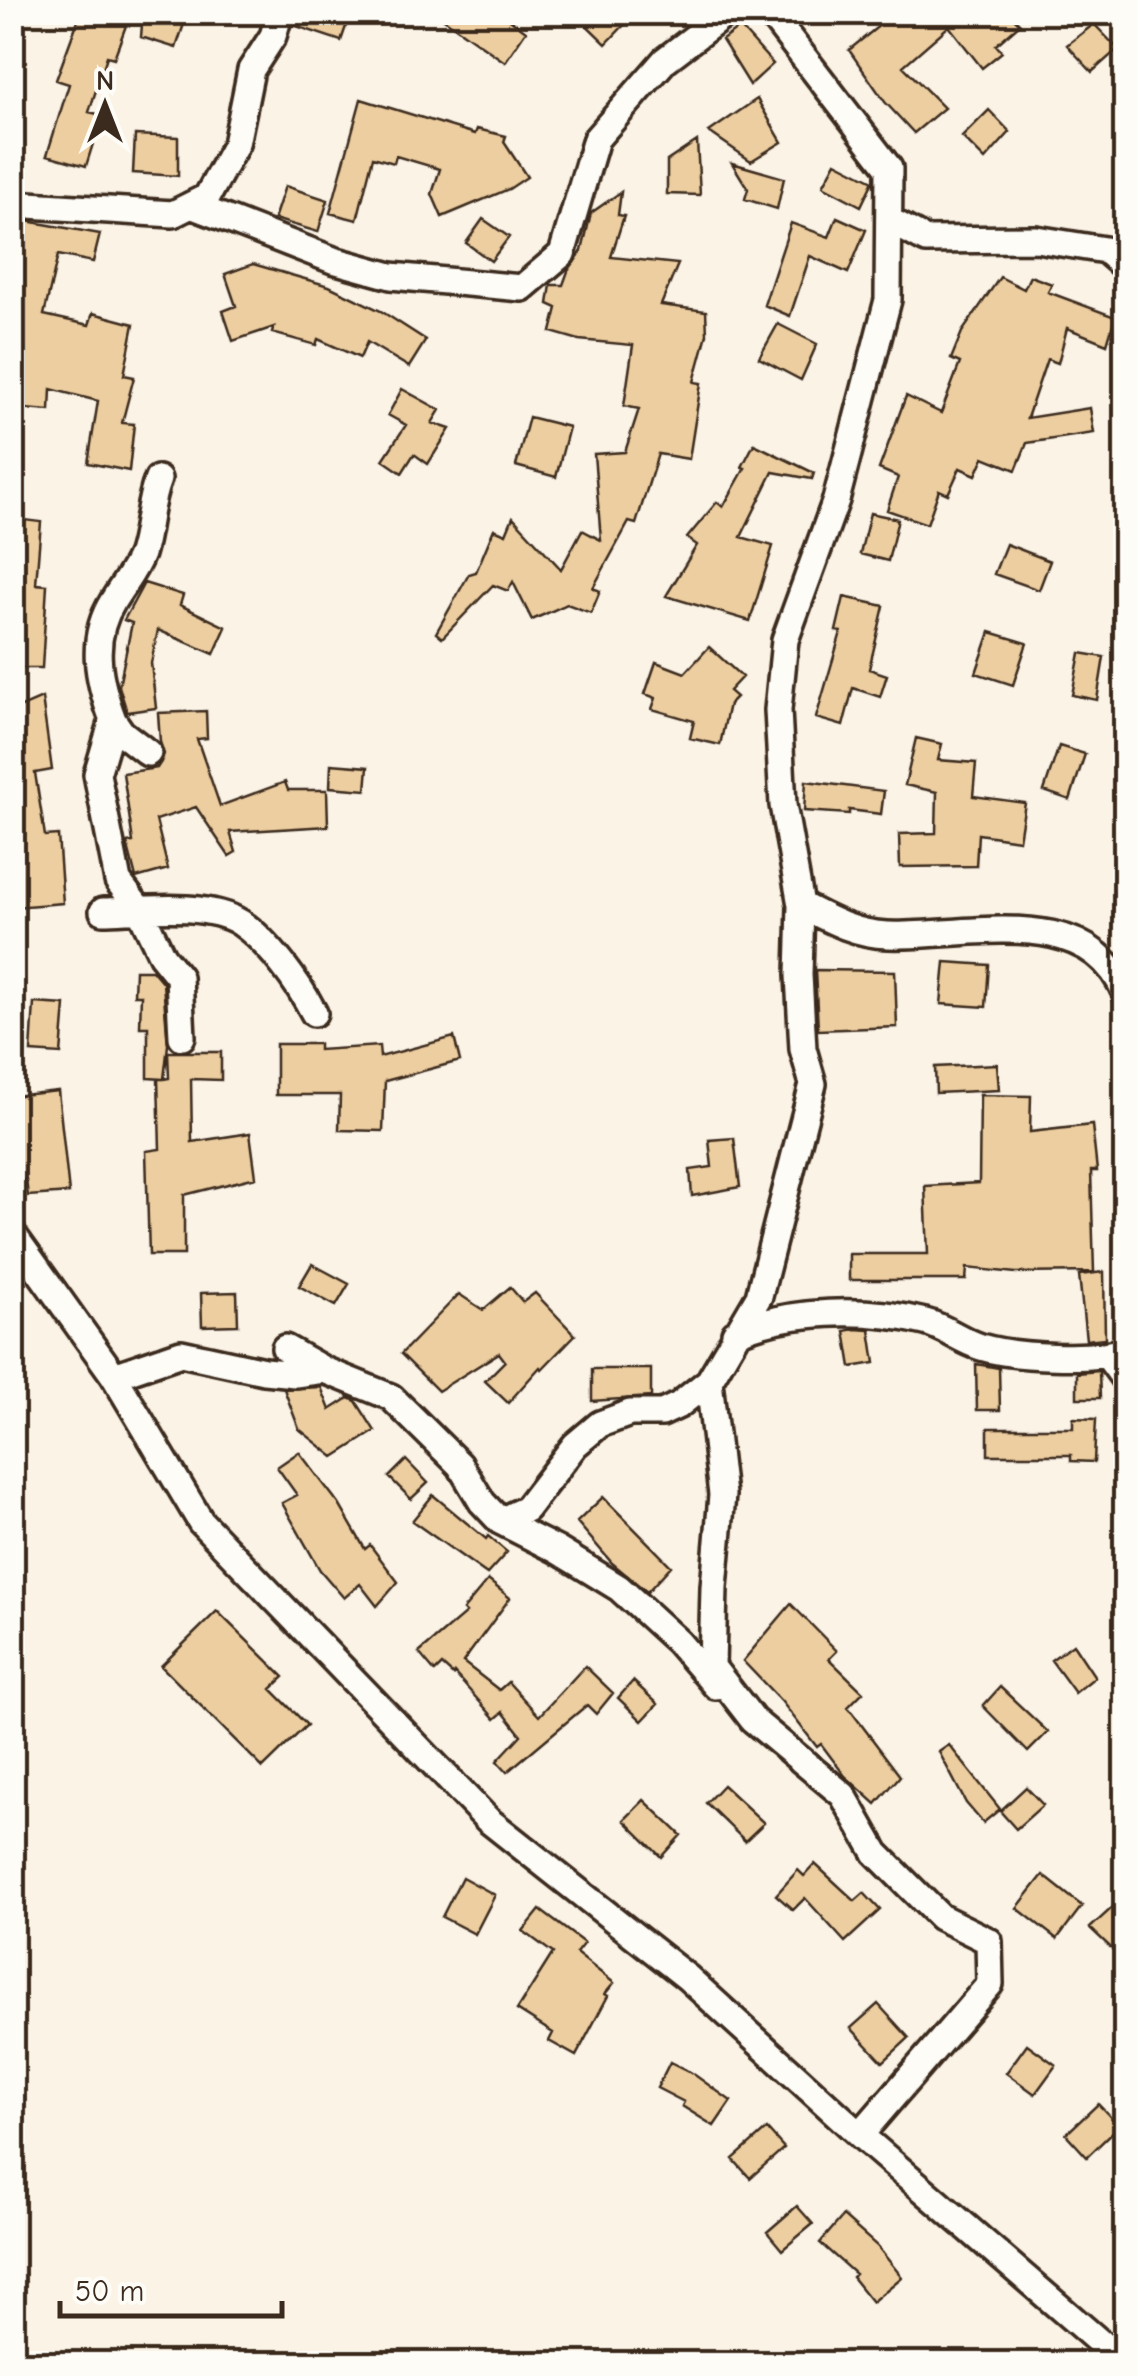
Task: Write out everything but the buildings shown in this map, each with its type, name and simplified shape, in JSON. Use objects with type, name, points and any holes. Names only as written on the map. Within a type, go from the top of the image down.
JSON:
[{"type":"street","points":[[12,204],[173,214],[207,197],[236,144],[251,70],[273,36],[280,12]]},
{"type":"street","points":[[191,206],[333,260],[391,276],[522,288],[562,254],[596,140],[665,60],[728,12]]},
{"type":"street","points":[[500,1521],[526,1509],[575,1445],[600,1424],[630,1413],[662,1413],[710,1381],[759,1296],[812,1084],[803,1050],[801,905],[783,805],[778,710],[785,640],[836,500],[888,300],[889,168],[769,12]]},
{"type":"street","points":[[888,220],[926,240],[1036,239],[1105,250],[1126,268]]},
{"type":"street","points":[[148,753],[113,720],[97,666],[103,620],[134,572],[158,479]]},
{"type":"street","points":[[113,720],[97,774],[118,881],[140,910],[162,956],[180,977],[182,1037]]},
{"type":"street","points":[[801,905],[849,930],[887,935],[988,930],[1071,938],[1116,956],[1126,994]]},
{"type":"street","points":[[102,911],[207,911],[240,922],[297,980],[314,1013]]},
{"type":"street","points":[[12,1233],[114,1376],[201,1522],[488,1820],[688,1978],[860,2135],[1125,2364]]},
{"type":"street","points":[[735,1332],[782,1317],[857,1315],[923,1321],[950,1330],[980,1347],[1070,1357],[1116,1352],[1126,1381]]},
{"type":"street","points":[[284,1348],[391,1398],[460,1466],[482,1502],[500,1521],[619,1588],[753,1720],[843,1795],[876,1853],[940,1917],[989,1941],[990,1984],[860,2135]]},
{"type":"street","points":[[114,1376],[182,1353],[264,1372],[295,1374],[324,1370]]},
{"type":"street","points":[[710,1381],[722,1495],[712,1667],[753,1720]]}]
